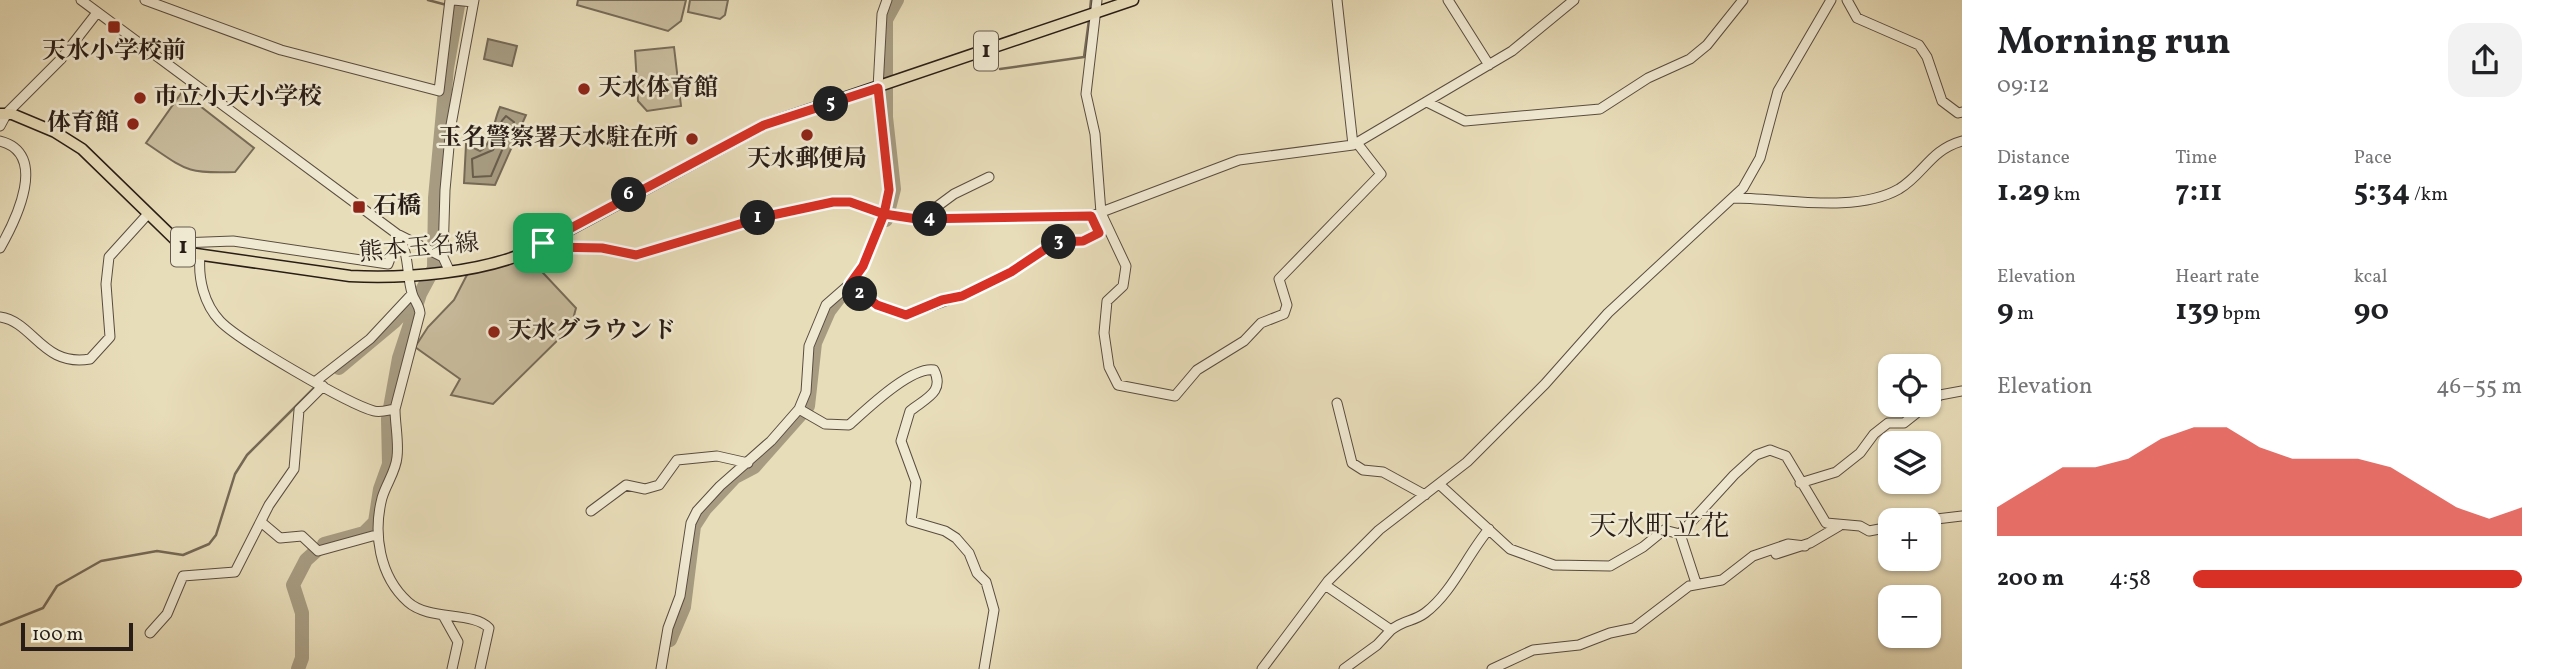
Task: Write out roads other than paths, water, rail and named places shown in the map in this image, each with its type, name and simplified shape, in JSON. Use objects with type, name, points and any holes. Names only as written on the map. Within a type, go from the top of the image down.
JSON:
[{"type":"main road","name":"熊本玉名線","points":[[4,114],[55,132],[82,149],[189,253],[350,276],[444,271],[498,263],[543,243],[764,125],[1133,0]]},
{"type":"street","points":[[81,0],[95,13],[397,234],[440,256]]},
{"type":"street","points":[[0,126],[4,114],[61,59],[95,13],[100,0]]},
{"type":"street","points":[[145,0],[281,50],[439,91],[452,0],[471,1],[451,124],[440,256],[444,271]]},
{"type":"street","points":[[661,669],[668,628],[680,596],[691,523],[696,511],[800,410],[806,392],[808,346],[826,305],[851,284],[863,266],[887,215],[889,190],[880,87],[881,14],[887,0]]},
{"type":"street","points":[[851,284],[859,293],[886,308],[906,315],[942,300],[962,296],[1011,272],[1056,242],[1094,238],[1099,233],[1096,214],[1095,134],[1086,94],[1086,17],[1097,0]]},
{"type":"street","points":[[1096,214],[1124,256],[1126,265],[1123,286],[1107,301],[1105,310],[1104,333],[1110,367],[1118,385],[1175,397],[1197,370],[1244,341],[1261,323],[1287,311],[1279,279],[1381,174],[1355,144],[1337,0]]},
{"type":"street","points":[[1448,0],[1489,65]]},
{"type":"street","points":[[543,243],[551,247],[602,248],[636,255],[763,217],[833,202],[850,202],[887,215],[930,219],[1096,214],[1239,160],[1355,144],[1512,51],[1574,0]]},
{"type":"street","points":[[1427,102],[1465,121],[1600,109],[1648,78],[1690,59],[1707,45],[1743,0]]},
{"type":"street","points":[[1262,669],[1325,585],[1379,530],[1467,462],[1521,409],[1608,313],[1733,198],[1752,174],[1760,158],[1778,91],[1831,0]]},
{"type":"street","points":[[1847,0],[1857,18],[1919,45],[1927,57],[1942,101],[1958,113],[1962,112]]},
{"type":"street","points":[[0,141],[15,147],[21,154],[25,184],[16,221],[0,248]]},
{"type":"street","points":[[1733,198],[1832,202],[1885,195],[1902,187],[1947,145],[1962,141]]},
{"type":"street","points":[[930,219],[931,211],[954,194],[989,177]]},
{"type":"street","points":[[0,317],[14,322],[47,350],[74,359],[90,359],[108,342],[111,327],[106,284],[109,257],[147,215]]},
{"type":"street","points":[[397,234],[403,243],[411,274],[412,295],[419,306],[391,409],[397,458],[382,499],[376,535],[380,556],[407,602],[444,617],[475,620],[489,628],[480,669]]},
{"type":"street","points":[[180,243],[233,242],[388,264],[394,248],[403,243]]},
{"type":"street","points":[[200,256],[198,276],[219,320],[245,340],[320,384],[340,399],[378,412],[391,409]]},
{"type":"street","points":[[150,633],[167,614],[183,576],[235,572],[269,505],[294,468],[299,410],[320,384],[370,339],[412,295]]},
{"type":"street","points":[[800,410],[825,425],[849,425],[889,391],[918,372],[934,370],[939,379],[937,389],[930,399],[910,411],[901,440],[916,482],[911,521],[945,531],[956,538],[969,553],[977,573],[986,582],[994,610],[984,669]]},
{"type":"street","points":[[1941,395],[1962,391]]},
{"type":"street","points":[[1337,403],[1352,463],[1363,470],[1383,472],[1425,495]]},
{"type":"street","points":[[1800,483],[1836,472],[1860,453],[1874,434],[1888,424],[1904,423],[1912,417]]},
{"type":"street","points":[[1680,534],[1734,475],[1756,456],[1770,450],[1786,456],[1822,520],[1840,525],[1860,526],[1869,531],[1878,529]]},
{"type":"street","points":[[591,511],[626,485],[645,489],[659,485],[677,460],[717,456],[748,463]]},
{"type":"street","points":[[1439,484],[1516,553],[1554,565],[1610,566],[1643,547],[1664,530],[1680,534]]},
{"type":"street","points":[[1941,518],[1962,516]]},
{"type":"street","points":[[261,522],[280,538],[302,536],[318,551],[376,535]]},
{"type":"street","points":[[1768,556],[1805,545],[1840,525]]},
{"type":"street","points":[[1345,669],[1377,645],[1403,620],[1425,613],[1450,585],[1489,529]]},
{"type":"street","points":[[1680,534],[1696,583]]},
{"type":"street","points":[[1492,669],[1533,650],[1579,646],[1609,633],[1634,628],[1696,583],[1722,580],[1753,556],[1788,544],[1805,545]]},
{"type":"street","points":[[1325,585],[1391,630]]},
{"type":"street","points":[[444,617],[458,642],[452,669]]},
{"type":"water","points":[[488,39],[517,46],[512,66],[484,59]]},
{"type":"water","points":[[500,107],[526,115],[495,185],[464,183],[466,144],[480,151],[484,148]]},
{"type":"waterway","points":[[428,0],[458,8]]},
{"type":"waterway","points":[[324,544],[364,533],[375,522],[380,489],[389,464],[388,419],[399,358],[420,294],[434,268],[435,198],[447,68],[459,0]]},
{"type":"waterway","points":[[886,220],[894,189],[886,117],[886,20],[897,0]]},
{"type":"waterway","points":[[1090,10],[1091,0]]},
{"type":"waterway","points":[[1000,69],[1084,57],[1089,20]]},
{"type":"waterway","points":[[670,640],[684,607],[694,526],[705,509],[735,477],[754,467],[808,406],[815,343],[829,311],[842,294]]},
{"type":"waterway","points":[[339,368],[394,322],[417,297]]},
{"type":"waterway","points":[[0,625],[43,608],[57,586],[101,561],[157,551],[183,555],[209,544],[216,535],[235,474],[247,455],[315,387]]},
{"type":"waterway","points":[[298,669],[302,658],[302,613],[293,585],[306,560],[316,551]]},
{"type":"place","name":"天水小学校前","points":[[114,27]]},
{"type":"place","name":"天水体育館","points":[[584,89]]},
{"type":"place","name":"市立小天小学校","points":[[140,98]]},
{"type":"place","name":"体育館","points":[[133,124]]},
{"type":"place","name":"天水郵便局","points":[[807,135]]},
{"type":"place","name":"玉名警察署天水駐在所","points":[[692,139]]},
{"type":"place","name":"石橋","points":[[359,207]]},
{"type":"place","name":"天水グラウンド","points":[[494,332]]},
{"type":"district","name":"天水町立花","points":[[1659,527]]}]
